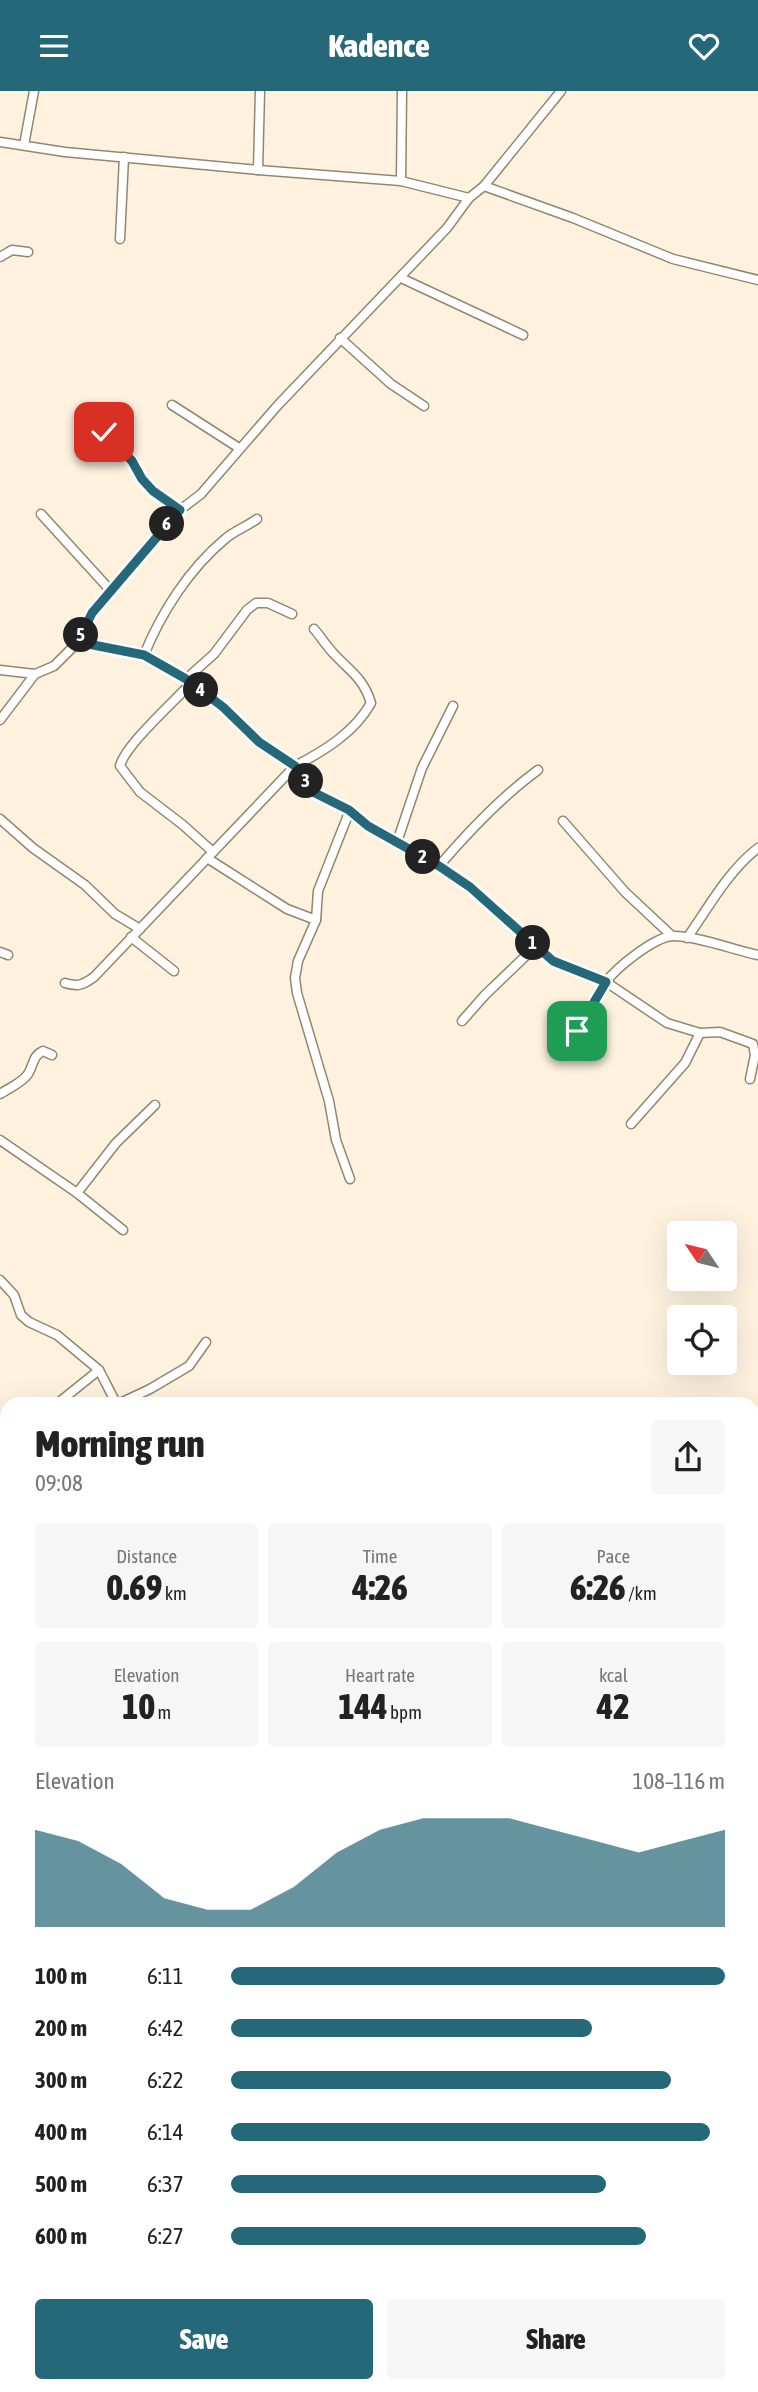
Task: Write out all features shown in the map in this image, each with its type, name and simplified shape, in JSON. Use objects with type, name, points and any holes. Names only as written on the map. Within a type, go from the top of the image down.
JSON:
[{"type":"street","points":[[24,145],[34,91]]},
{"type":"street","points":[[258,170],[260,91]]},
{"type":"street","points":[[401,181],[402,91]]},
{"type":"street","points":[[0,670],[35,674],[54,666],[78,642],[92,613],[180,510],[201,493],[340,338],[401,278],[469,198],[484,186],[561,91]]},
{"type":"street","points":[[0,142],[124,157],[401,181],[469,198]]},
{"type":"street","points":[[120,239],[124,157]]},
{"type":"street","points":[[484,186],[573,218],[673,259],[758,280]]},
{"type":"street","points":[[0,257],[12,250],[28,252]]},
{"type":"street","points":[[401,278],[523,335]]},
{"type":"street","points":[[340,338],[391,384],[424,406]]},
{"type":"street","points":[[172,405],[239,448]]},
{"type":"street","points":[[89,419],[132,461],[142,479],[153,491],[180,510]]},
{"type":"street","points":[[41,514],[111,591]]},
{"type":"street","points":[[144,655],[167,611],[194,569],[223,541],[257,519]]},
{"type":"street","points":[[292,614],[268,604],[256,603],[247,610],[214,654],[121,759],[120,766],[140,792],[183,825],[210,855],[287,909],[316,920]]},
{"type":"street","points":[[65,983],[76,987],[94,977],[295,766],[324,750],[359,722],[371,703],[367,689],[314,629]]},
{"type":"street","points":[[78,642],[144,655],[189,681],[223,707],[259,742],[295,766],[315,793],[349,810],[368,826],[439,866],[470,887],[553,961],[606,982],[667,1023],[700,1033],[720,1033],[753,1044],[755,1055],[750,1079]]},
{"type":"street","points":[[0,720],[35,674]]},
{"type":"street","points":[[397,842],[422,768],[453,706]]},
{"type":"street","points":[[439,866],[495,806],[538,770]]},
{"type":"street","points":[[349,810],[318,891],[316,920],[298,961],[295,978],[329,1101],[336,1140],[350,1179]]},
{"type":"street","points":[[0,819],[33,848],[85,885],[115,914],[140,929]]},
{"type":"street","points":[[563,821],[625,893],[672,936]]},
{"type":"street","points":[[687,938],[711,901],[758,848]]},
{"type":"street","points":[[565,1047],[606,982],[638,953],[658,940],[672,936],[687,938],[758,955]]},
{"type":"street","points":[[131,937],[174,971]]},
{"type":"street","points":[[462,1021],[536,946]]},
{"type":"street","points":[[631,1124],[685,1063],[700,1033]]},
{"type":"street","points":[[0,1094],[29,1073],[32,1061],[38,1053],[43,1051],[52,1055]]},
{"type":"street","points":[[77,1193],[116,1143],[155,1105]]},
{"type":"street","points":[[0,1140],[77,1193],[123,1230]]},
{"type":"street","points":[[0,1280],[15,1295],[21,1315],[29,1322],[57,1335],[99,1370],[115,1397]]},
{"type":"street","points":[[132,1397],[189,1366],[205,1342]]},
{"type":"street","points":[[65,1397],[99,1370]]},
{"type":"route","points":[[104,432],[138,468],[142,479],[153,491],[180,510],[92,613],[78,642],[144,655],[186,679],[223,707],[259,742],[295,766],[315,793],[349,810],[368,826],[439,866],[470,887],[553,961],[606,982],[577,1031]]}]
